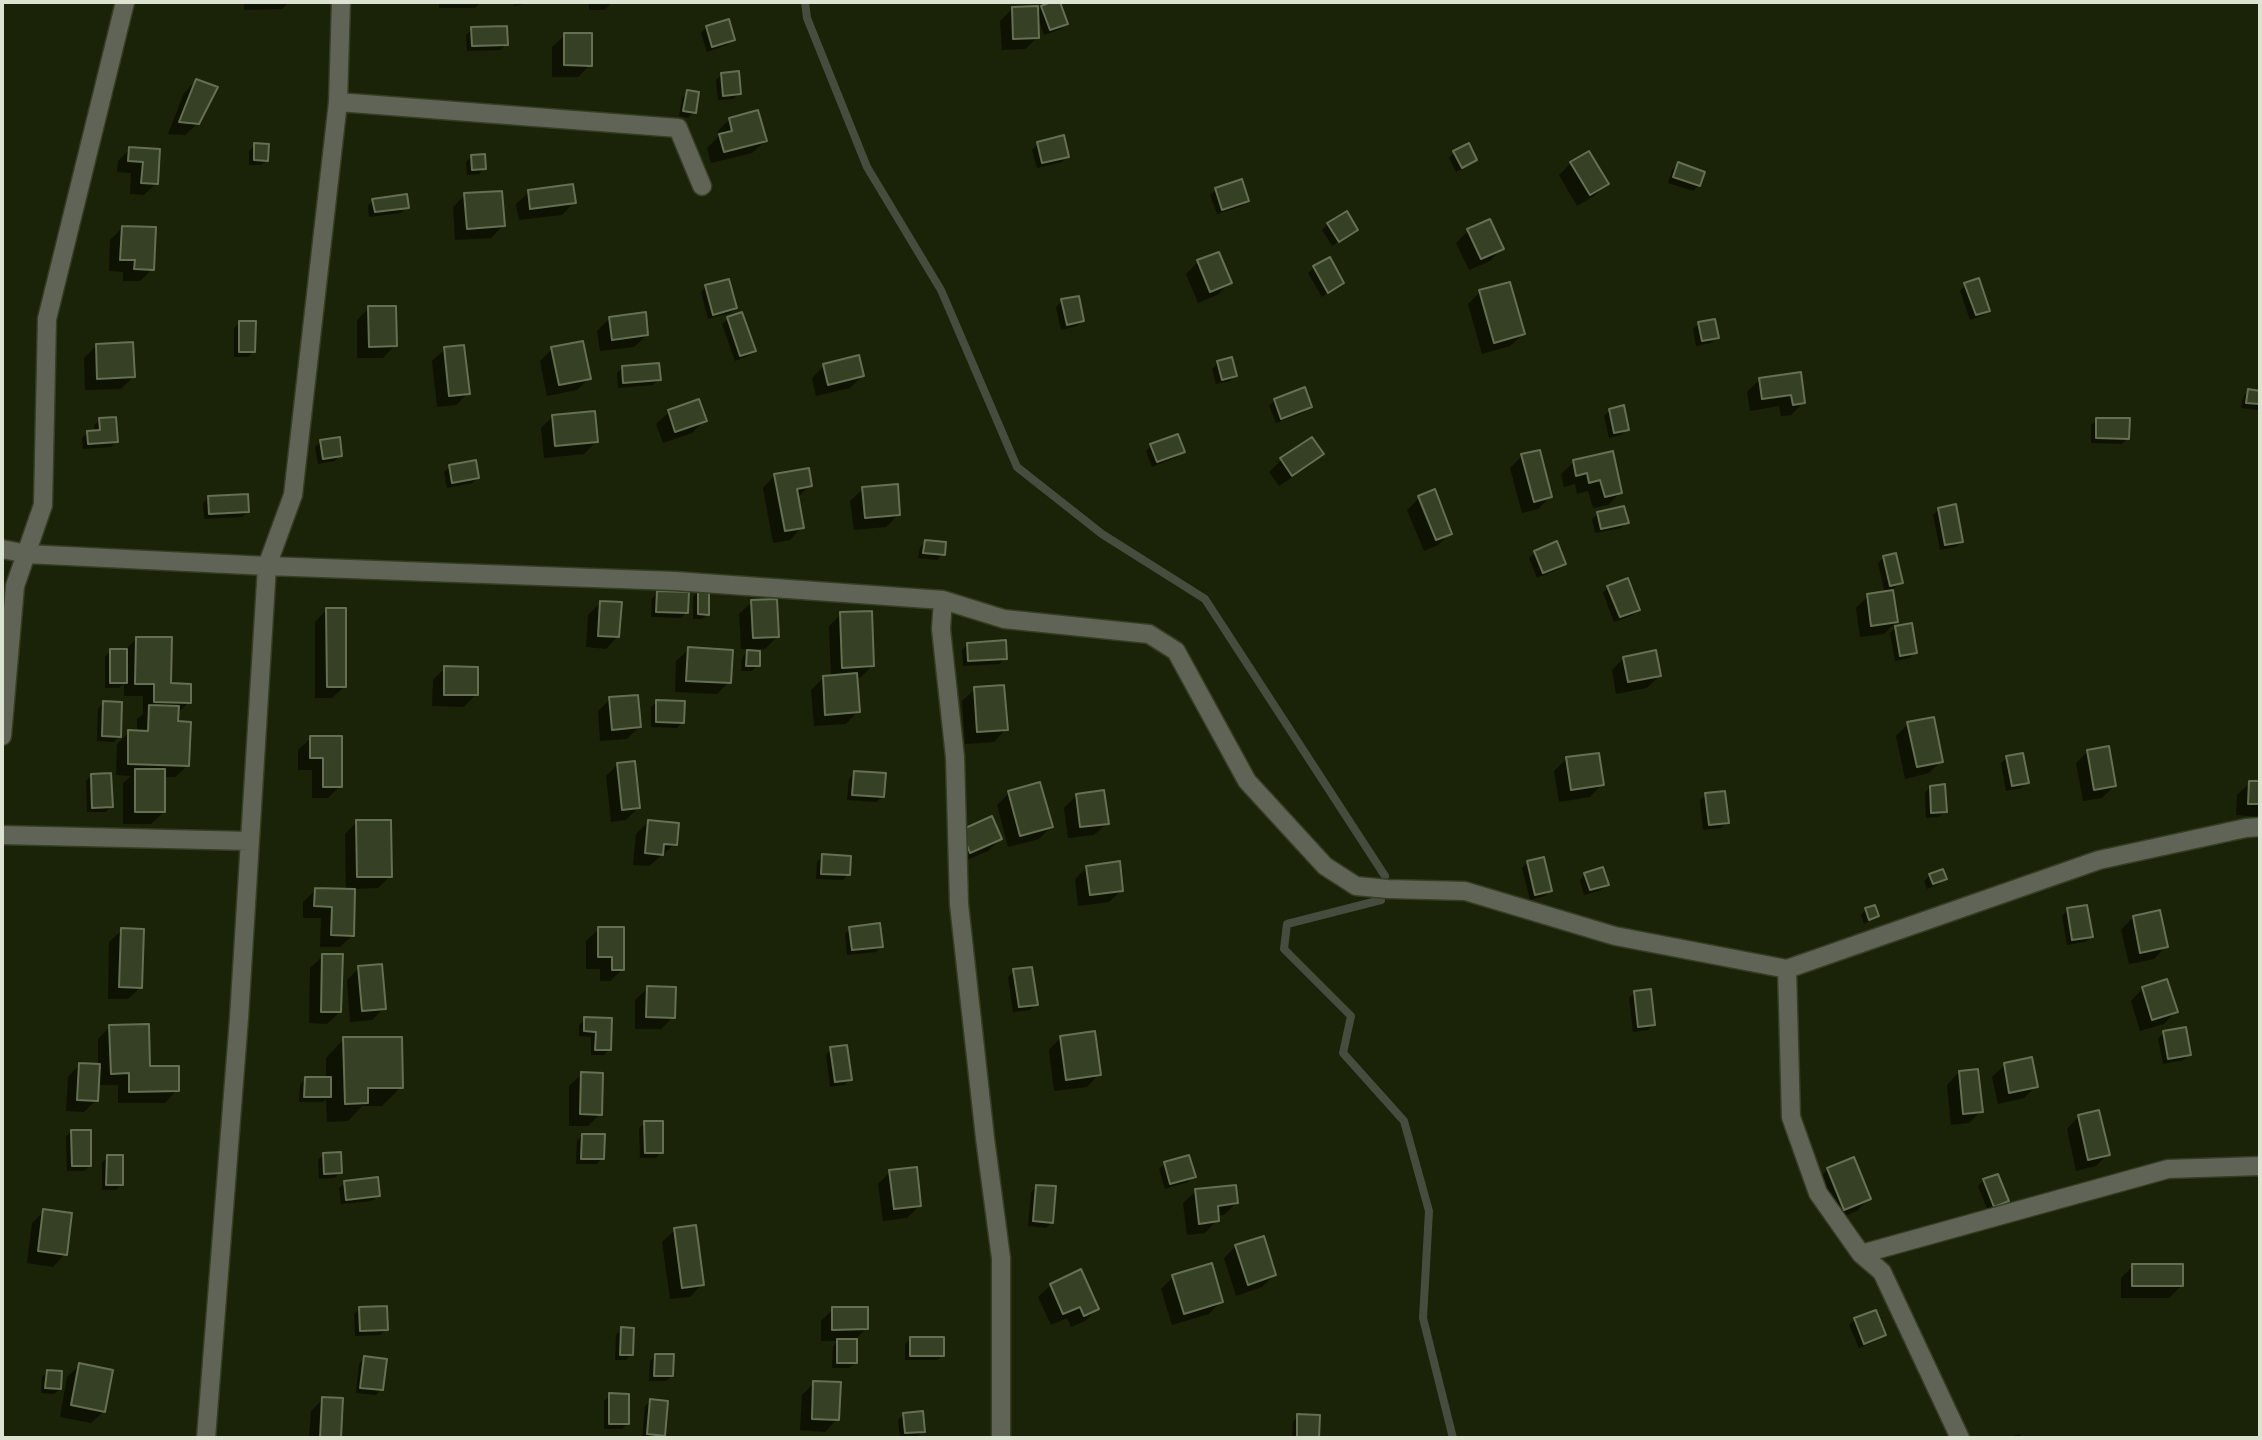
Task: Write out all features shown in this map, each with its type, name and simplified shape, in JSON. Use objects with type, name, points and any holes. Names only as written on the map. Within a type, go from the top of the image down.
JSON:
[{"type":"street","points":[[2,736],[15,586],[43,505],[47,319],[125,2]]},
{"type":"street","points":[[206,1438],[239,1018],[267,566],[293,495],[338,102],[341,2]]},
{"type":"street","points":[[338,102],[678,128],[702,186]]},
{"type":"street","points":[[2,549],[27,554],[267,566],[675,581],[943,600],[1004,619],[1149,634],[1176,651],[1247,781],[1325,866],[1356,886],[1465,891],[1615,936],[1787,969],[2099,860],[2260,827]]},
{"type":"street","points":[[943,600],[942,629],[956,780],[959,904],[1001,1258],[1001,1438]]},
{"type":"street","points":[[2,835],[250,841]]},
{"type":"street","points":[[1787,969],[1791,1118],[1818,1193],[1861,1254],[1882,1272],[1960,1438]]},
{"type":"street","points":[[1861,1254],[2168,1169],[2260,1166]]},
{"type":"building","points":[[1060,2],[1068,24],[1050,30],[1041,6]]},
{"type":"building","points":[[1038,6],[1039,38],[1013,39],[1012,7]]},
{"type":"building","points":[[729,19],[735,40],[712,47],[706,26]]},
{"type":"building","points":[[507,26],[508,45],[472,46],[471,27]]},
{"type":"building","points":[[564,33],[592,33],[592,66],[564,65]]},
{"type":"building","points":[[739,71],[741,94],[723,96],[721,73]]},
{"type":"building","points":[[196,79],[218,87],[199,124],[179,122]]},
{"type":"building","points":[[687,90],[699,92],[696,113],[683,111]]},
{"type":"building","points":[[758,110],[767,141],[724,152],[719,134],[732,131],[729,118]]},
{"type":"building","points":[[1064,135],[1069,157],[1042,163],[1037,142]]},
{"type":"building","points":[[254,143],[269,144],[268,161],[254,160]]},
{"type":"building","points":[[1469,143],[1477,160],[1462,168],[1453,151]]},
{"type":"building","points":[[129,147],[160,149],[158,184],[141,183],[143,162],[128,161]]},
{"type":"building","points":[[1589,151],[1609,184],[1590,195],[1570,162]]},
{"type":"building","points":[[485,154],[486,169],[472,170],[471,155]]},
{"type":"building","points":[[1678,162],[1705,172],[1700,186],[1673,177]]},
{"type":"building","points":[[1242,179],[1249,201],[1222,210],[1215,188]]},
{"type":"building","points":[[573,184],[576,203],[530,209],[528,190]]},
{"type":"building","points":[[502,191],[505,226],[467,229],[464,193]]},
{"type":"building","points":[[407,194],[409,208],[375,212],[372,199]]},
{"type":"building","points":[[1347,211],[1358,230],[1339,242],[1327,223]]},
{"type":"building","points":[[1490,219],[1504,249],[1481,259],[1467,229]]},
{"type":"building","points":[[122,226],[156,227],[154,270],[134,269],[135,260],[120,260]]},
{"type":"building","points":[[1219,252],[1232,283],[1210,292],[1197,260]]},
{"type":"building","points":[[1330,257],[1344,283],[1328,293],[1313,266]]},
{"type":"building","points":[[1979,278],[1990,311],[1976,315],[1964,283]]},
{"type":"building","points":[[729,279],[737,308],[713,315],[705,285]]},
{"type":"building","points":[[1510,282],[1525,334],[1494,343],[1479,290]]},
{"type":"building","points":[[1079,296],[1084,321],[1067,325],[1061,299]]},
{"type":"building","points":[[368,306],[396,306],[397,346],[369,347]]},
{"type":"building","points":[[646,312],[648,335],[612,340],[609,317]]},
{"type":"building","points":[[742,312],[756,351],[740,356],[727,317]]},
{"type":"building","points":[[1715,319],[1719,338],[1702,341],[1698,322]]},
{"type":"building","points":[[239,321],[256,321],[255,352],[239,352]]},
{"type":"building","points":[[583,341],[591,379],[559,385],[551,347]]},
{"type":"building","points":[[133,342],[135,377],[97,379],[96,344]]},
{"type":"building","points":[[464,345],[470,394],[449,396],[444,347]]},
{"type":"building","points":[[859,355],[864,376],[828,385],[823,364]]},
{"type":"building","points":[[1232,357],[1237,376],[1222,380],[1217,361]]},
{"type":"building","points":[[659,363],[661,380],[623,383],[622,366]]},
{"type":"building","points":[[1801,372],[1805,403],[1793,405],[1791,395],[1762,399],[1759,378]]},
{"type":"building","points":[[1305,387],[1312,407],[1281,419],[1274,399]]},
{"type":"building","points":[[2248,389],[2260,391],[2260,404],[2246,403]]},
{"type":"building","points":[[699,399],[707,421],[675,432],[668,410]]},
{"type":"building","points":[[1624,405],[1629,430],[1614,433],[1609,409]]},
{"type":"building","points":[[595,411],[598,442],[555,446],[552,415]]},
{"type":"building","points":[[116,417],[118,442],[88,444],[87,431],[100,430],[99,418]]},
{"type":"building","points":[[2096,418],[2130,418],[2129,439],[2096,438]]},
{"type":"building","points":[[1178,434],[1185,452],[1157,462],[1150,444]]},
{"type":"building","points":[[340,437],[342,456],[323,459],[320,440]]},
{"type":"building","points":[[1312,437],[1324,454],[1292,476],[1280,458]]},
{"type":"building","points":[[1540,450],[1552,497],[1534,502],[1521,454]]},
{"type":"building","points":[[1613,451],[1622,493],[1605,497],[1600,480],[1589,483],[1587,473],[1576,476],[1573,460]]},
{"type":"building","points":[[476,460],[479,478],[452,483],[449,465]]},
{"type":"building","points":[[809,468],[812,486],[797,489],[804,528],[785,531],[774,474]]},
{"type":"building","points":[[898,484],[900,515],[865,518],[862,487]]},
{"type":"building","points":[[1435,489],[1452,534],[1436,540],[1418,496]]},
{"type":"building","points":[[248,494],[249,512],[209,514],[208,496]]},
{"type":"building","points":[[1956,504],[1963,542],[1945,545],[1938,508]]},
{"type":"building","points":[[1624,506],[1629,523],[1601,529],[1597,512]]},
{"type":"building","points":[[925,540],[946,542],[945,555],[923,553]]},
{"type":"building","points":[[1557,541],[1566,564],[1543,573],[1534,551]]},
{"type":"building","points":[[1896,553],[1903,583],[1890,586],[1883,556]]},
{"type":"building","points":[[1628,578],[1640,610],[1620,617],[1607,586]]},
{"type":"building","points":[[698,589],[709,590],[709,615],[698,614]]},
{"type":"building","points":[[1893,590],[1898,622],[1871,626],[1867,594]]},
{"type":"building","points":[[657,591],[689,592],[688,613],[656,612]]},
{"type":"building","points":[[777,599],[779,637],[753,638],[751,600]]},
{"type":"building","points":[[600,601],[622,602],[619,637],[598,636]]},
{"type":"building","points":[[326,608],[346,608],[346,687],[327,687]]},
{"type":"building","points":[[872,611],[874,666],[842,668],[840,612]]},
{"type":"building","points":[[1912,623],[1917,653],[1900,656],[1895,626]]},
{"type":"building","points":[[136,637],[172,637],[171,683],[191,684],[191,703],[154,702],[154,684],[135,684]]},
{"type":"building","points":[[1006,640],[1007,659],[968,661],[967,643]]},
{"type":"building","points":[[688,647],[733,650],[731,683],[686,681]]},
{"type":"building","points":[[110,649],[127,649],[127,683],[110,683]]},
{"type":"building","points":[[747,650],[760,651],[760,666],[746,666]]},
{"type":"building","points":[[1656,650],[1661,676],[1628,682],[1623,657]]},
{"type":"building","points":[[444,666],[478,667],[478,695],[444,695]]},
{"type":"building","points":[[857,673],[860,712],[825,715],[823,676]]},
{"type":"building","points":[[1004,685],[1008,730],[977,732],[974,687]]},
{"type":"building","points":[[638,695],[641,727],[612,730],[609,697]]},
{"type":"building","points":[[656,700],[685,701],[684,723],[656,722]]},
{"type":"building","points":[[103,701],[122,702],[121,737],[102,736]]},
{"type":"building","points":[[149,705],[179,706],[178,721],[191,722],[189,766],[128,764],[128,730],[148,731]]},
{"type":"building","points":[[1934,717],[1943,762],[1917,767],[1907,722]]},
{"type":"building","points":[[310,736],[342,736],[342,787],[323,787],[323,758],[310,758]]},
{"type":"building","points":[[2109,746],[2116,786],[2094,790],[2087,750]]},
{"type":"building","points":[[1599,753],[1604,785],[1571,790],[1566,757]]},
{"type":"building","points":[[2023,753],[2029,783],[2012,786],[2006,756]]},
{"type":"building","points":[[635,761],[640,808],[622,810],[617,763]]},
{"type":"building","points":[[135,769],[165,769],[165,812],[135,812]]},
{"type":"building","points":[[854,771],[886,773],[884,797],[852,795]]},
{"type":"building","points":[[111,773],[113,807],[92,808],[91,774]]},
{"type":"building","points":[[2249,781],[2260,781],[2260,804],[2248,804]]},
{"type":"building","points":[[1040,782],[1053,827],[1020,836],[1008,791]]},
{"type":"building","points":[[1945,784],[1947,812],[1931,813],[1930,786]]},
{"type":"building","points":[[1104,790],[1109,824],[1080,827],[1076,794]]},
{"type":"building","points":[[1725,791],[1729,823],[1709,825],[1705,793]]},
{"type":"building","points":[[992,816],[1002,839],[970,853],[961,830]]},
{"type":"building","points":[[356,820],[391,820],[392,877],[357,877]]},
{"type":"building","points":[[648,820],[679,823],[677,845],[664,844],[663,855],[645,853]]},
{"type":"building","points":[[822,854],[851,856],[850,875],[821,874]]},
{"type":"building","points":[[1544,857],[1552,891],[1535,895],[1527,861]]},
{"type":"building","points":[[1120,861],[1123,891],[1090,895],[1086,866]]},
{"type":"building","points":[[1603,867],[1609,885],[1590,890],[1584,873]]},
{"type":"building","points":[[1943,869],[1947,879],[1933,884],[1929,874]]},
{"type":"building","points":[[315,888],[355,889],[354,936],[331,935],[332,907],[314,906]]},
{"type":"building","points":[[1875,905],[1879,916],[1869,920],[1865,908]]},
{"type":"building","points":[[2087,905],[2093,937],[2072,940],[2067,908]]},
{"type":"building","points":[[2160,910],[2168,947],[2140,953],[2133,916]]},
{"type":"building","points":[[880,923],[883,947],[852,950],[849,927]]},
{"type":"building","points":[[598,927],[624,927],[624,970],[612,970],[612,957],[598,957]]},
{"type":"building","points":[[121,928],[144,929],[142,988],[119,987]]},
{"type":"building","points":[[322,954],[343,954],[341,1012],[321,1012]]},
{"type":"building","points":[[382,964],[386,1009],[362,1011],[358,966]]},
{"type":"building","points":[[1032,967],[1038,1005],[1019,1007],[1013,969]]},
{"type":"building","points":[[2167,979],[2178,1012],[2152,1020],[2142,987]]},
{"type":"building","points":[[647,986],[676,987],[675,1018],[646,1017]]},
{"type":"building","points":[[1651,989],[1655,1025],[1638,1027],[1634,991]]},
{"type":"building","points":[[584,1017],[612,1018],[611,1050],[595,1050],[596,1032],[584,1031]]},
{"type":"building","points":[[149,1024],[150,1066],[179,1066],[179,1091],[129,1092],[129,1073],[111,1074],[109,1025]]},
{"type":"building","points":[[2186,1027],[2191,1055],[2168,1059],[2163,1031]]},
{"type":"building","points":[[1095,1031],[1101,1075],[1066,1080],[1060,1036]]},
{"type":"building","points":[[343,1037],[402,1037],[403,1088],[368,1088],[368,1103],[345,1104]]},
{"type":"building","points":[[847,1045],[852,1080],[835,1082],[830,1047]]},
{"type":"building","points":[[2032,1057],[2038,1087],[2009,1093],[2004,1063]]},
{"type":"building","points":[[79,1063],[100,1064],[98,1101],[77,1100]]},
{"type":"building","points":[[1978,1069],[1983,1112],[1963,1114],[1959,1071]]},
{"type":"building","points":[[581,1072],[603,1073],[602,1115],[580,1114]]},
{"type":"building","points":[[305,1077],[331,1077],[331,1097],[304,1097]]},
{"type":"building","points":[[2099,1110],[2110,1155],[2088,1160],[2078,1115]]},
{"type":"building","points":[[644,1121],[663,1121],[663,1153],[645,1153]]},
{"type":"building","points":[[71,1130],[91,1130],[91,1166],[72,1166]]},
{"type":"building","points":[[582,1134],[605,1134],[604,1159],[581,1159]]},
{"type":"building","points":[[341,1152],[342,1173],[324,1174],[323,1153]]},
{"type":"building","points":[[107,1155],[123,1155],[123,1185],[106,1185]]},
{"type":"building","points":[[1189,1155],[1196,1177],[1170,1184],[1164,1162]]},
{"type":"building","points":[[1854,1157],[1871,1199],[1844,1210],[1827,1168]]},
{"type":"building","points":[[917,1167],[921,1206],[894,1209],[889,1170]]},
{"type":"building","points":[[1998,1174],[2009,1201],[1994,1207],[1983,1179]]},
{"type":"building","points":[[378,1177],[380,1196],[346,1200],[344,1181]]},
{"type":"building","points":[[1036,1185],[1056,1186],[1053,1223],[1033,1221]]},
{"type":"building","points":[[1236,1185],[1238,1203],[1218,1206],[1219,1221],[1199,1224],[1195,1189]]},
{"type":"building","points":[[43,1209],[72,1213],[67,1255],[38,1251]]},
{"type":"building","points":[[696,1225],[704,1285],[682,1288],[674,1228]]},
{"type":"building","points":[[1264,1236],[1276,1275],[1248,1285],[1235,1245]]},
{"type":"building","points":[[1212,1263],[1223,1302],[1184,1314],[1172,1275]]},
{"type":"building","points":[[2132,1264],[2183,1264],[2183,1286],[2132,1286]]},
{"type":"building","points":[[1081,1269],[1099,1309],[1084,1316],[1080,1307],[1063,1314],[1050,1284]]},
{"type":"building","points":[[387,1306],[388,1330],[360,1331],[359,1307]]},
{"type":"building","points":[[832,1307],[868,1307],[868,1329],[832,1330]]},
{"type":"building","points":[[1876,1310],[1886,1335],[1864,1344],[1854,1318]]},
{"type":"building","points":[[621,1327],[634,1328],[633,1355],[620,1355]]},
{"type":"building","points":[[910,1337],[944,1337],[944,1356],[910,1356]]},
{"type":"building","points":[[837,1339],[857,1339],[857,1363],[837,1363]]},
{"type":"building","points":[[655,1354],[674,1354],[673,1376],[654,1376]]},
{"type":"building","points":[[364,1356],[387,1359],[383,1390],[360,1388]]},
{"type":"building","points":[[79,1363],[113,1370],[105,1412],[71,1405]]},
{"type":"building","points":[[47,1370],[62,1371],[61,1389],[45,1388]]},
{"type":"building","points":[[813,1381],[841,1382],[839,1420],[812,1419]]},
{"type":"building","points":[[609,1393],[629,1394],[629,1424],[609,1424]]},
{"type":"building","points":[[322,1397],[343,1398],[341,1438],[320,1438]]},
{"type":"building","points":[[650,1399],[668,1401],[665,1436],[647,1434]]},
{"type":"building","points":[[923,1411],[925,1432],[905,1433],[903,1413]]},
{"type":"building","points":[[1297,1414],[1320,1415],[1319,1438],[1297,1438]]},
{"type":"waterway","points":[[805,2],[807,18],[867,167],[941,290],[1017,467],[1102,534],[1205,599],[1385,876]]},
{"type":"waterway","points":[[1381,900],[1287,924],[1284,949],[1351,1016],[1343,1053],[1404,1121],[1429,1211],[1423,1318],[1453,1438]]}]
